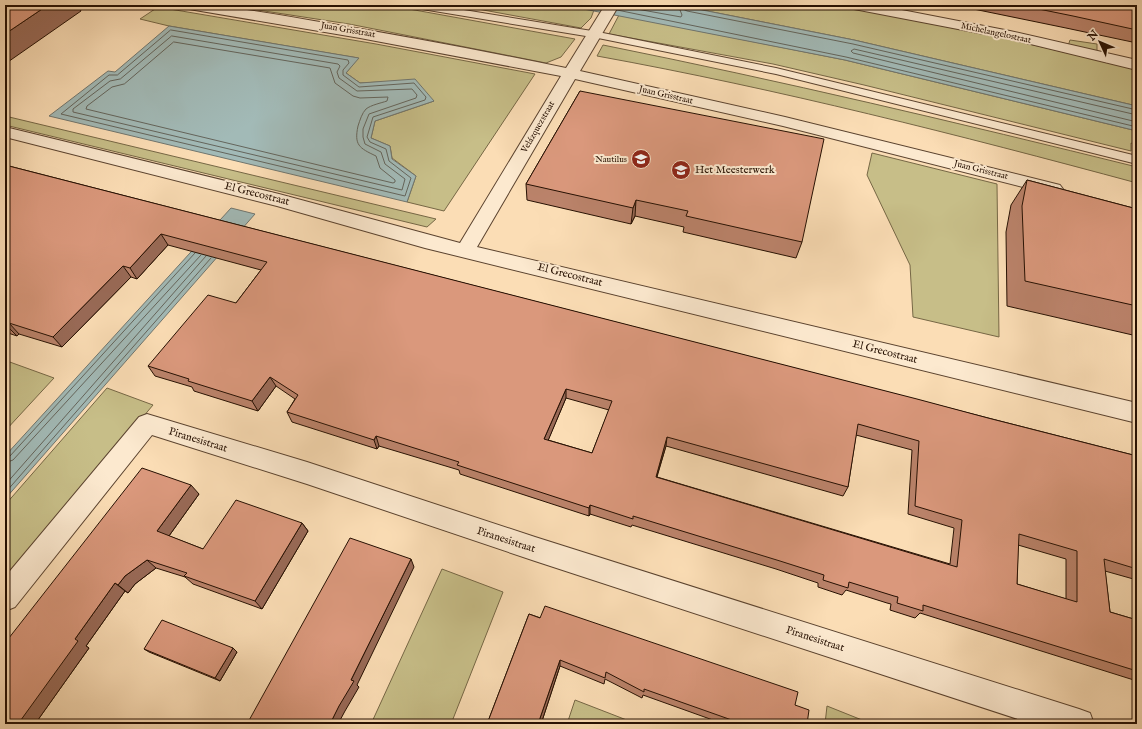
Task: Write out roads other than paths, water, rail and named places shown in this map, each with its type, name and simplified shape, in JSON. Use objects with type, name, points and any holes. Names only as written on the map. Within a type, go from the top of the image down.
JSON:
[{"type":"street","name":"Juan Grisstraat","points":[[189,5],[334,27],[570,73],[813,128],[1070,193]]},
{"type":"street","name":"Velázquezstraat","points":[[466,249],[612,5]]},
{"type":"street","name":"Michelangelostraat","points":[[854,5],[1010,35],[1137,65]]},
{"type":"street","name":"El Grecostraat","points":[[5,132],[266,196],[425,241],[466,249],[1137,413]]},
{"type":"street","name":"Piranesistraat","points":[[5,598],[147,424],[315,476],[535,549],[1079,724]]},
{"type":"lane","points":[[416,5],[597,30],[776,71],[1137,160]]},
{"type":"water","points":[[563,5],[677,5],[854,40],[1137,106],[1137,131],[845,60]]},
{"type":"water","points":[[169,26],[359,58],[346,73],[360,83],[415,79],[434,101],[375,121],[371,138],[390,146],[392,159],[416,176],[407,202],[49,116],[108,71],[115,72]]},
{"type":"water","points":[[231,208],[255,214],[5,499],[5,456]]},
{"type":"place","name":"Nautilus","points":[[641,159]]},
{"type":"place","name":"Het Meesterwerk","points":[[681,170]]}]
